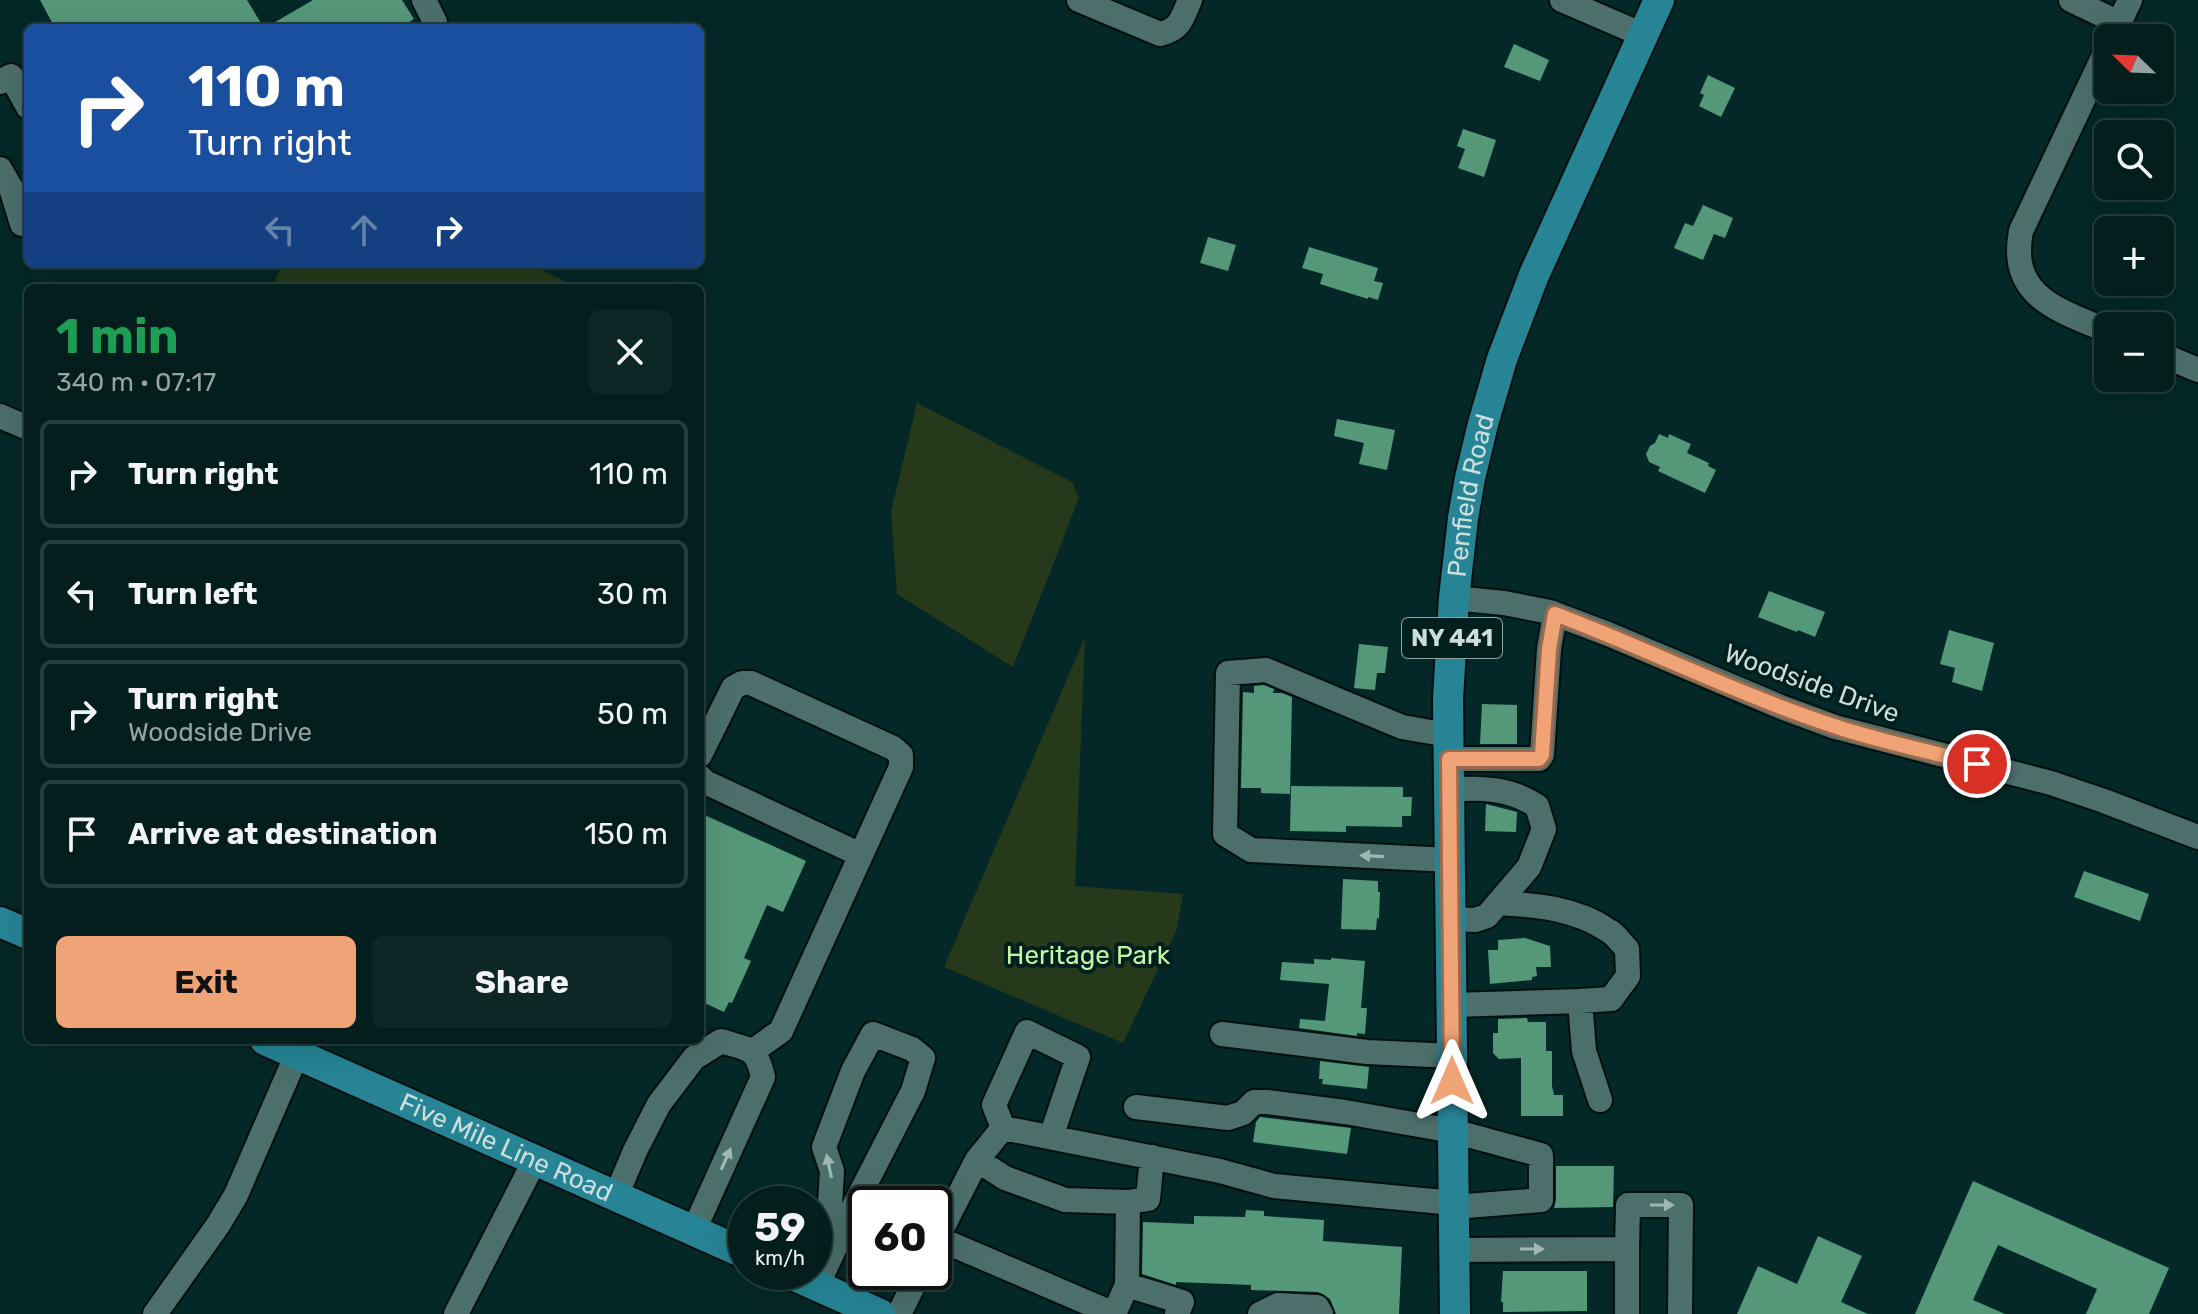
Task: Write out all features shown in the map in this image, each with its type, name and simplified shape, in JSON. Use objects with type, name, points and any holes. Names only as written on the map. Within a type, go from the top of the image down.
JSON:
[{"type":"main road","name":"Penfield Road","points":[[1455,1314],[1448,699],[1463,518],[1470,478],[1502,359],[1534,275],[1659,0]]},
{"type":"main road","name":"Five Mile Line Road","points":[[279,1044],[301,1050],[535,1160],[728,1246]]},
{"type":"main road","points":[[828,1290],[880,1314]]},
{"type":"street","points":[[424,0],[435,24]]},
{"type":"street","points":[[1079,0],[1160,34],[1179,25],[1190,0]]},
{"type":"street","points":[[1562,0],[1643,35]]},
{"type":"street","points":[[2071,0],[2106,24]]},
{"type":"street","points":[[2119,24],[2130,0]]},
{"type":"street","points":[[0,82],[11,76],[24,100]]},
{"type":"street","points":[[2094,77],[2021,231],[2018,247],[2019,264],[2037,295],[2057,309],[2094,325]]},
{"type":"street","points":[[13,178],[24,221]]},
{"type":"street","points":[[0,212],[24,224]]},
{"type":"street","points":[[2174,360],[2198,370]]},
{"type":"street","points":[[0,416],[24,426]]},
{"type":"street","name":"Woodside Drive","points":[[1454,598],[1504,603],[1555,614],[1835,727],[2051,783],[2198,837]]},
{"type":"street","points":[[1450,860],[1251,850],[1225,834],[1228,673],[1266,670],[1448,747],[1539,759],[1542,755],[1549,649],[1555,614]]},
{"type":"street","points":[[704,747],[733,688],[742,683],[751,683],[893,748],[901,755],[901,767],[781,1031],[753,1051]]},
{"type":"street","points":[[704,781],[861,855]]},
{"type":"street","points":[[1449,790],[1500,790],[1525,798],[1537,806],[1544,829],[1529,867],[1487,916],[1475,920],[1451,919]]},
{"type":"street","points":[[1452,1005],[1611,999],[1628,976],[1627,949],[1609,931],[1571,913],[1498,903]]},
{"type":"street","points":[[1580,1001],[1584,1051],[1600,1100]]},
{"type":"street","points":[[1003,1128],[994,1105],[1027,1032],[1078,1057],[1051,1137]]},
{"type":"street","points":[[831,1186],[832,1171],[824,1147],[853,1071],[873,1034],[912,1049],[923,1058],[913,1091],[856,1202],[832,1234]]},
{"type":"street","points":[[1222,1034],[1367,1052],[1452,1056]]},
{"type":"street","points":[[616,1196],[659,1104],[694,1058],[721,1041],[753,1051],[763,1077],[694,1230]]},
{"type":"street","points":[[155,1314],[236,1195],[301,1050]]},
{"type":"street","points":[[1003,1128],[1220,1171],[1274,1186],[1454,1205],[1541,1200],[1541,1155],[1453,1131],[1267,1102],[1254,1102],[1243,1113],[1228,1118],[1136,1107]]},
{"type":"street","points":[[952,1209],[977,1160],[1003,1128]]},
{"type":"street","points":[[977,1160],[1005,1178],[1065,1200],[1128,1202],[1148,1199],[1152,1157]]},
{"type":"street","points":[[456,1314],[535,1160]]},
{"type":"street","points":[[952,1248],[1114,1314],[1127,1285],[1128,1202]]},
{"type":"street","points":[[1627,1314],[1628,1205],[1681,1205],[1680,1314]]},
{"type":"street","points":[[1454,1250],[1627,1249]]},
{"type":"street","points":[[1127,1285],[1182,1302],[1177,1314]]},
{"type":"street","points":[[899,1314],[911,1290]]},
{"type":"street","points":[[1260,1314],[1278,1305],[1317,1307],[1321,1314]]},
{"type":"green space","points":[[280,268],[536,268],[572,284],[274,284]]},
{"type":"green space","points":[[917,403],[1072,482],[1079,498],[1013,667],[897,594],[891,512]]},
{"type":"green space","name":"Heritage Park","points":[[1085,637],[1075,886],[1183,894],[1177,929],[1123,1043],[944,967]]},
{"type":"building","points":[[40,0],[247,0],[262,24],[53,24]]},
{"type":"building","points":[[313,0],[402,0],[414,19],[406,24],[272,24]]},
{"type":"building","points":[[1514,44],[1549,60],[1540,81],[1504,67]]},
{"type":"building","points":[[1708,75],[1735,88],[1721,117],[1699,106],[1704,95],[1700,93]]},
{"type":"building","points":[[1463,129],[1496,140],[1484,177],[1458,168],[1465,149],[1457,146]]},
{"type":"building","points":[[1703,205],[1733,218],[1725,238],[1714,234],[1703,260],[1674,248],[1685,223],[1693,226]]},
{"type":"building","points":[[1208,237],[1236,245],[1228,271],[1200,263]]},
{"type":"building","points":[[1309,247],[1378,268],[1374,281],[1383,283],[1378,300],[1320,284],[1323,274],[1302,268]]},
{"type":"building","points":[[1337,419],[1395,430],[1387,470],[1359,464],[1364,443],[1334,436]]},
{"type":"building","points":[[1659,434],[1668,438],[1669,434],[1691,444],[1687,453],[1709,463],[1708,466],[1716,470],[1705,493],[1658,471],[1660,467],[1649,462],[1646,454]]},
{"type":"building","points":[[1769,591],[1825,612],[1815,637],[1758,617]]},
{"type":"building","points":[[1949,630],[1994,643],[1982,691],[1952,682],[1955,668],[1940,664]]},
{"type":"building","points":[[1359,644],[1388,647],[1385,673],[1377,673],[1375,690],[1354,688]]},
{"type":"building","points":[[1264,685],[1274,689],[1273,693],[1292,697],[1290,794],[1261,793],[1261,788],[1241,788],[1243,692],[1254,693],[1254,686]]},
{"type":"building","points":[[1482,704],[1517,705],[1517,744],[1480,744]]},
{"type":"building","points":[[1291,786],[1403,787],[1403,797],[1412,797],[1411,816],[1402,816],[1402,827],[1346,826],[1346,832],[1290,831]]},
{"type":"building","points":[[1486,804],[1517,812],[1516,832],[1485,831]]},
{"type":"building","points":[[704,815],[806,861],[783,912],[767,905],[744,958],[751,961],[732,1003],[729,1002],[724,1012],[704,1003]]},
{"type":"building","points":[[2084,871],[2149,894],[2140,921],[2074,897]]},
{"type":"building","points":[[1343,879],[1378,881],[1379,919],[1376,930],[1341,929]]},
{"type":"building","points":[[1525,938],[1550,946],[1551,967],[1536,967],[1537,976],[1532,980],[1490,984],[1488,950],[1498,950],[1498,940]]},
{"type":"building","points":[[1314,959],[1365,961],[1361,1008],[1367,1008],[1365,1034],[1357,1033],[1357,1036],[1299,1028],[1300,1019],[1325,1021],[1329,984],[1280,980],[1282,962],[1314,964]]},
{"type":"building","points":[[1527,1018],[1528,1022],[1546,1022],[1546,1051],[1552,1051],[1552,1086],[1554,1095],[1563,1095],[1563,1116],[1521,1116],[1521,1058],[1499,1059],[1493,1053],[1493,1033],[1498,1033],[1498,1019]]},
{"type":"building","points":[[1320,1061],[1369,1067],[1367,1089],[1322,1084],[1323,1079],[1319,1079]]},
{"type":"building","points":[[1260,1117],[1351,1128],[1347,1154],[1253,1142],[1256,1122]]},
{"type":"building","points":[[1556,1166],[1614,1166],[1613,1207],[1554,1208]]},
{"type":"building","points":[[1973,1181],[2169,1268],[2149,1314],[2086,1314],[2097,1289],[1998,1245],[1973,1300],[2005,1314],[1915,1314]]},
{"type":"building","points":[[1246,1210],[1264,1211],[1264,1216],[1324,1220],[1323,1241],[1402,1247],[1399,1314],[1336,1314],[1330,1299],[1318,1292],[1251,1290],[1251,1285],[1176,1282],[1176,1285],[1142,1274],[1143,1222],[1194,1224],[1194,1216],[1245,1217]]},
{"type":"building","points":[[1818,1236],[1862,1256],[1841,1302],[1868,1314],[1737,1314],[1758,1266],[1797,1284]]},
{"type":"building","points":[[1503,1271],[1587,1271],[1587,1311],[1503,1312]]},
{"type":"route","points":[[1452,1081],[1449,759],[1516,760],[1539,759],[1542,755],[1549,649],[1555,614],[1835,727],[1977,764]]}]
